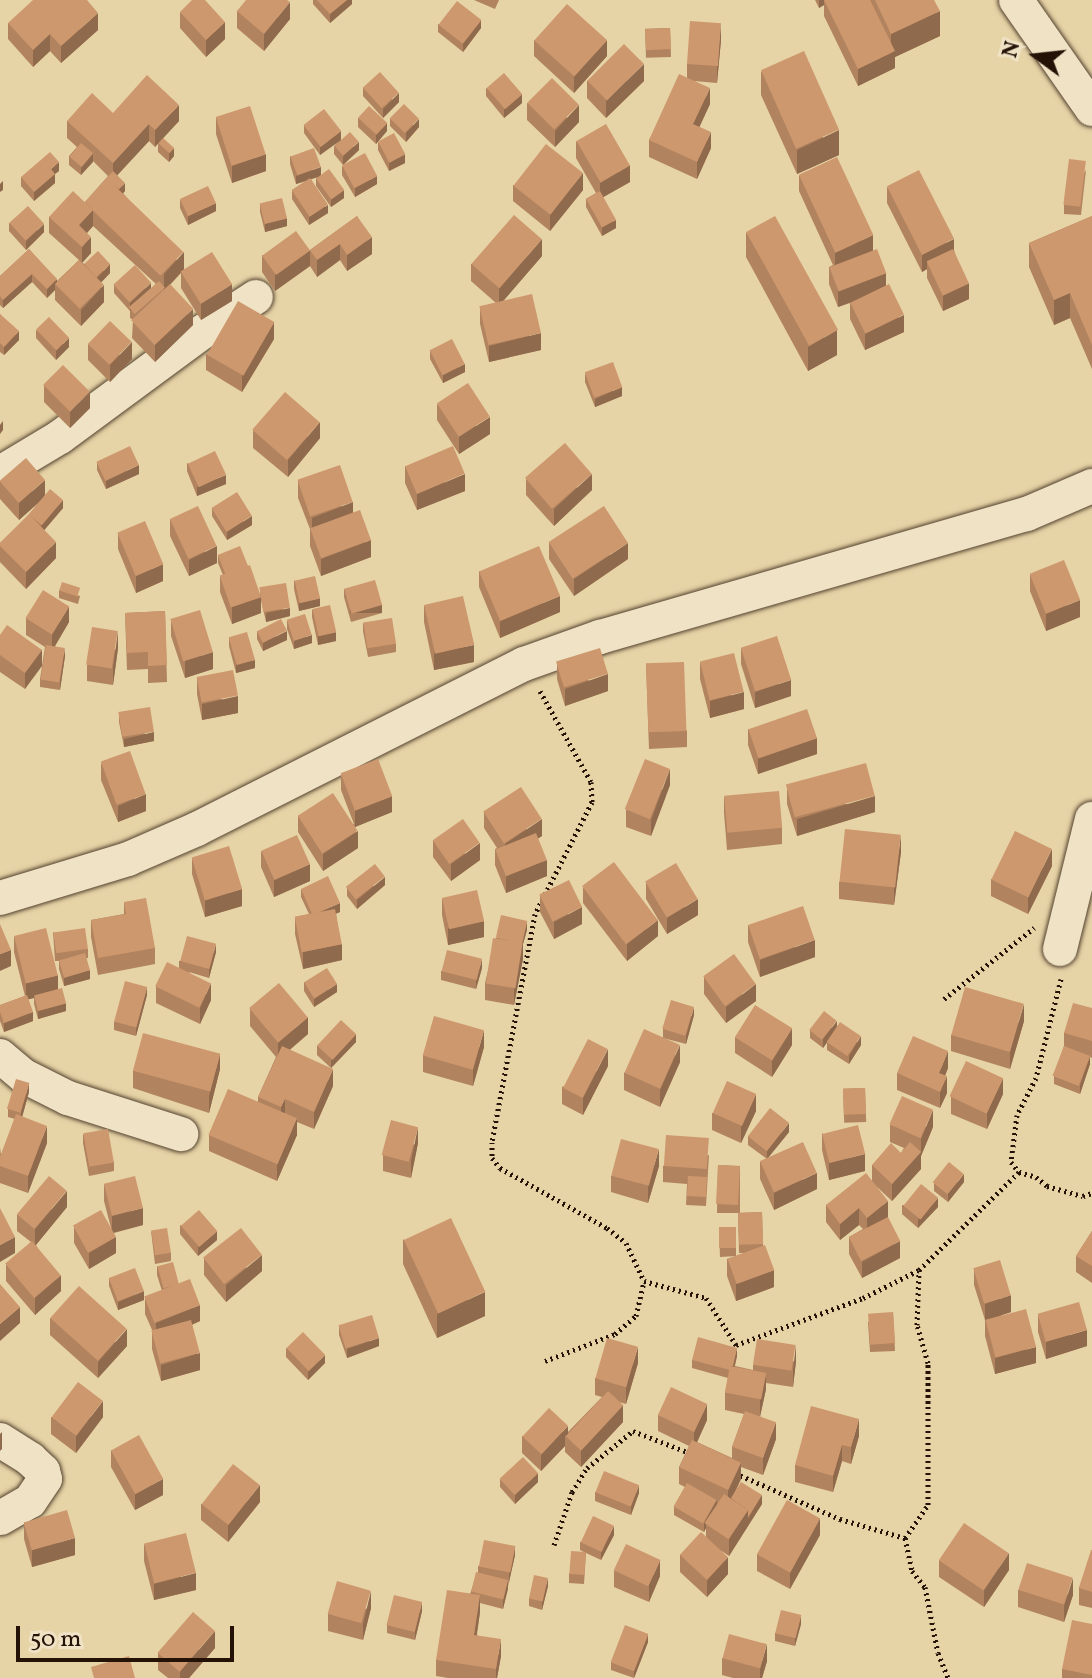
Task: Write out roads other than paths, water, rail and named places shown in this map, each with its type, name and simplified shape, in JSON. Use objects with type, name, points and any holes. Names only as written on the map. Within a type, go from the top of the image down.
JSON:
[{"type":"street","points":[[1016,0],[1092,109]]},
{"type":"street","points":[[0,473],[60,437],[204,331],[256,297]]},
{"type":"street","points":[[0,898],[128,859],[197,829],[524,664],[600,637],[1027,514],[1092,486]]},
{"type":"street","points":[[1062,961],[1070,900],[1092,819]]},
{"type":"street","points":[[0,1056],[24,1076],[68,1098],[181,1134]]},
{"type":"street","points":[[0,1440],[30,1459],[43,1471],[45,1479],[30,1501],[0,1518]]}]
